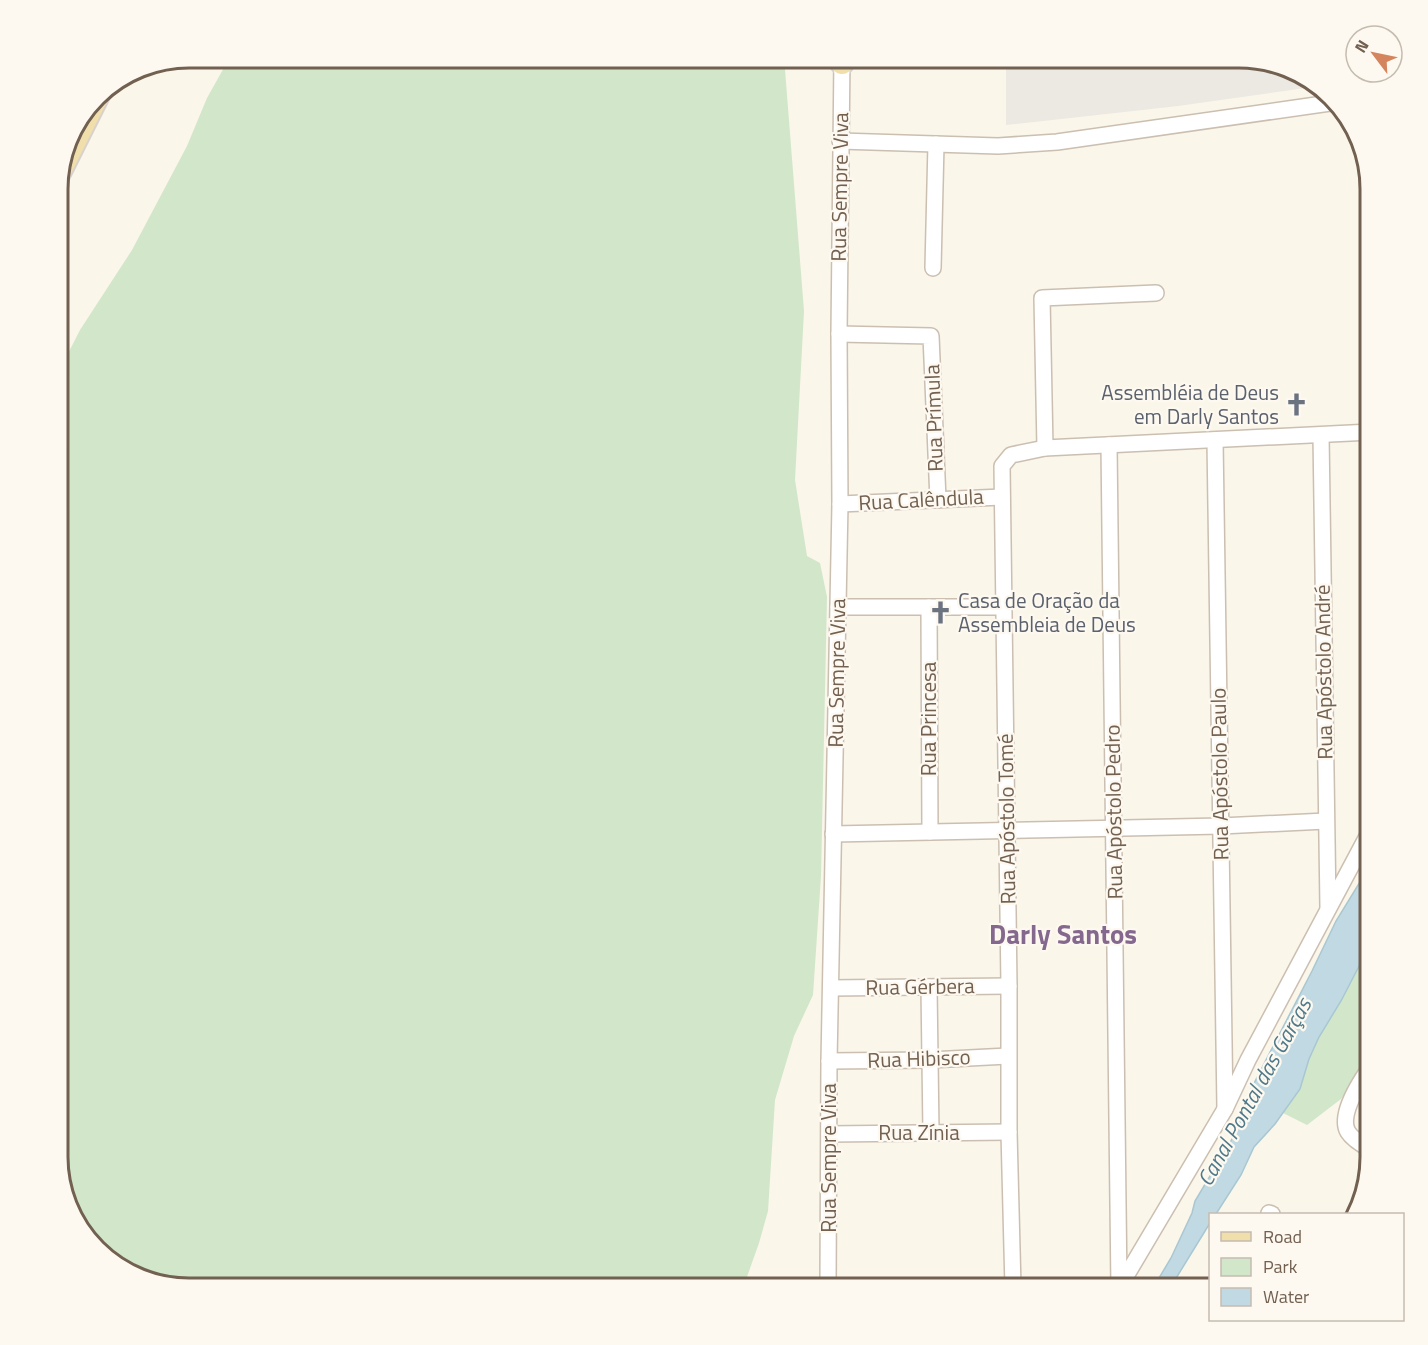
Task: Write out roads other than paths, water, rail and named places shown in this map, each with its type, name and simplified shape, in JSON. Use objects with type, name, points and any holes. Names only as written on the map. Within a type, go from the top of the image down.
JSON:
[{"type":"street","name":"Rua Sempre Viva","points":[[828,1278],[833,834],[840,504],[838,334],[840,68]]},
{"type":"street","points":[[840,141],[998,146],[1057,142],[1326,104]]},
{"type":"street","points":[[933,268],[936,144]]},
{"type":"street","points":[[1156,293],[1042,298],[1045,448],[1360,433]]},
{"type":"street","name":"Rua Prímula","points":[[838,334],[931,336],[938,500]]},
{"type":"street","name":"Rua Apóstolo André","points":[[1321,435],[1328,910]]},
{"type":"street","name":"Rua Apóstolo Paulo","points":[[1215,440],[1225,1108]]},
{"type":"street","name":"Rua Apóstolo Pedro","points":[[1109,445],[1119,1278]]},
{"type":"street","name":"Rua Apóstolo Tomé","points":[[1013,1278],[1001,474],[1002,466],[1011,454],[1045,448]]},
{"type":"street","name":"Rua Calêndula","points":[[840,504],[1002,497]]},
{"type":"street","points":[[838,607],[1004,607]]},
{"type":"street","name":"Rua Princesa","points":[[929,607],[930,832]]},
{"type":"street","points":[[833,834],[1221,826],[1326,821]]},
{"type":"street","points":[[1125,1278],[1225,1108],[1360,850]]},
{"type":"street","name":"Rua Gérbera","points":[[831,988],[1009,986]]},
{"type":"street","points":[[929,987],[931,1132]]},
{"type":"street","name":"Rua Hibisco","points":[[830,1061],[930,1060],[1008,1056]]},
{"type":"street","points":[[1360,1085],[1345,1118],[1347,1130],[1360,1143]]},
{"type":"street","name":"Rua Zínia","points":[[829,1134],[1009,1132]]},
{"type":"water","name":"Canal Pontal das Garças","points":[[1360,882],[1360,964],[1319,1037],[1309,1059],[1300,1089],[1275,1124],[1254,1147],[1241,1175],[1217,1213],[1209,1213],[1209,1225],[1176,1278],[1159,1278],[1171,1258],[1192,1213],[1195,1201],[1231,1141],[1240,1122],[1248,1095],[1336,921]]},
{"type":"place","name":"Assembléia de Deus em Darly Santos","points":[[1297,405]]},
{"type":"place","name":"Casa de Oração da Assembleia de Deus","points":[[940,613]]},
{"type":"district","name":"Darly Santos","points":[[1063,935]]}]
